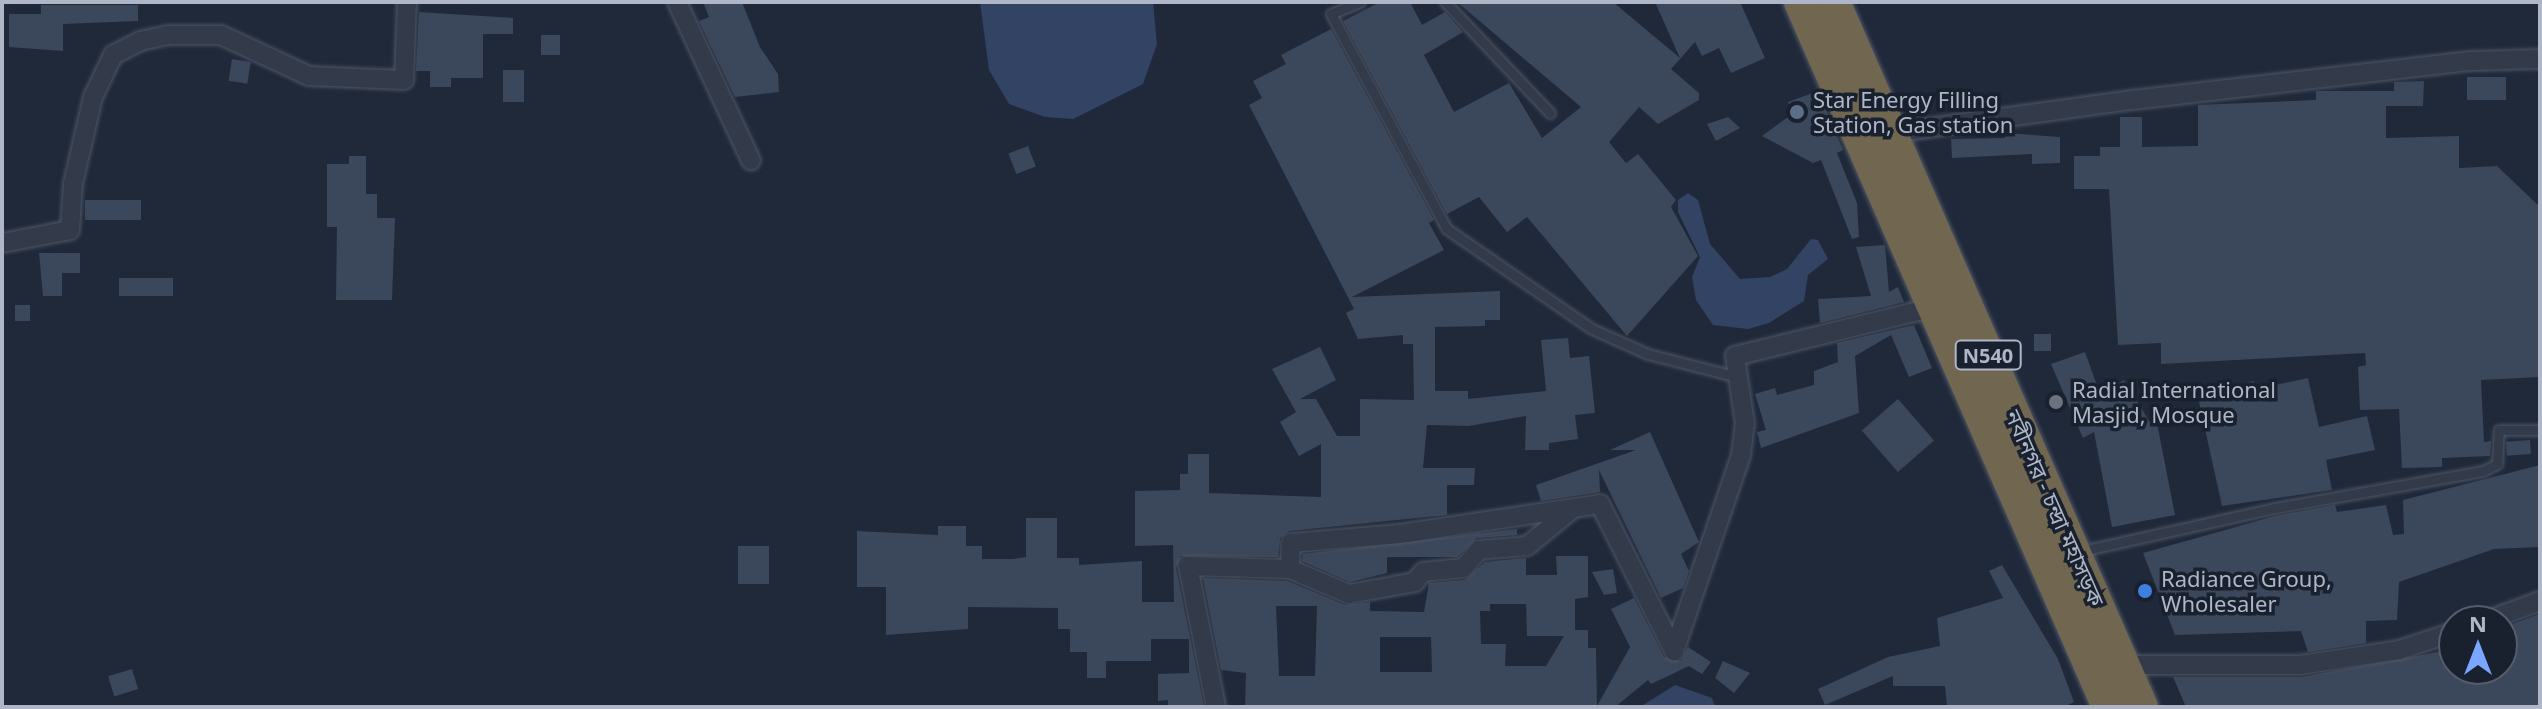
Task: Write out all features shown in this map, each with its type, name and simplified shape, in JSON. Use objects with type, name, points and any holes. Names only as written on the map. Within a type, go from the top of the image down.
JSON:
[{"type":"highway","name":"নবীনগর - চন্দ্রা মহাসড়ক","points":[[1800,2],[2108,707]]},
{"type":"highway","name":"নবীনগর - চন্দ্রা মহাসড়ক","points":[[1834,2],[2142,707]]},
{"type":"street","points":[[2,243],[70,230],[73,184],[93,97],[113,55],[140,41],[168,35],[221,35],[309,76],[404,80],[407,2]]},
{"type":"street","points":[[677,2],[751,161]]},
{"type":"street","points":[[1891,133],[2133,100],[2471,61],[2540,59]]},
{"type":"street","points":[[1290,569],[1291,543],[1400,534],[1600,504],[1674,651],[1741,455],[1745,424],[1735,356],[1935,307]]},
{"type":"street","points":[[1216,707],[1188,566],[1290,569],[1349,594],[1415,582],[1423,572],[1463,568],[1479,550],[1527,546],[1573,508]]},
{"type":"street","points":[[2518,609],[2540,601]]},
{"type":"street","points":[[2124,665],[2300,665],[2399,650],[2438,637]]},
{"type":"lane","points":[[1360,2],[1331,14],[1447,229],[1592,329],[1648,354],[1738,377]]},
{"type":"lane","points":[[1445,2],[1550,113]]},
{"type":"lane","points":[[2074,552],[2275,508],[2483,471],[2497,464],[2499,430],[2540,430]]},
{"type":"water","points":[[980,2],[1153,2],[1157,44],[1143,84],[1073,119],[1045,117],[1009,104],[989,70]]},
{"type":"water","points":[[1688,193],[1698,200],[1710,244],[1740,279],[1770,277],[1787,269],[1811,239],[1818,240],[1828,259],[1808,275],[1804,301],[1769,323],[1748,329],[1713,325],[1696,300],[1692,277],[1700,257],[1678,212],[1678,200]]},
{"type":"water","points":[[1675,685],[1712,698],[1715,707],[1640,707]]},
{"type":"building","points":[[703,2],[742,2],[760,47],[778,74],[779,92],[735,97],[699,21],[709,17]]},
{"type":"building","points":[[1380,2],[1410,2],[1422,25],[1445,12],[1463,32],[1424,55],[1454,112],[1509,83],[1542,138],[1581,107],[1457,2],[1613,2],[1680,58],[1655,2],[1740,2],[1765,58],[1731,73],[1719,48],[1702,56],[1695,42],[1671,69],[1699,93],[1699,100],[1658,124],[1639,107],[1609,142],[1626,163],[1638,154],[1676,200],[1671,207],[1698,256],[1627,336],[1527,217],[1507,232],[1479,197],[1447,214],[1343,21]]},
{"type":"building","points":[[41,5],[138,5],[138,21],[63,24],[63,51],[9,47],[9,14],[41,14]]},
{"type":"building","points":[[419,12],[513,18],[513,34],[483,34],[483,78],[451,78],[451,87],[430,87],[430,71],[416,71]]},
{"type":"building","points":[[1331,29],[1434,220],[1429,223],[1444,250],[1352,297],[1500,291],[1500,320],[1485,320],[1485,326],[1435,327],[1435,391],[1468,391],[1468,399],[1546,391],[1541,340],[1568,338],[1570,358],[1589,356],[1595,413],[1575,415],[1578,439],[1549,443],[1549,450],[1525,450],[1526,416],[1469,426],[1427,425],[1423,468],[1475,468],[1474,485],[1447,485],[1447,515],[1289,531],[1280,538],[1278,557],[1181,556],[1176,568],[1204,707],[1168,707],[1168,700],[1158,701],[1158,674],[1189,673],[1189,639],[1151,639],[1151,661],[1106,661],[1106,678],[1087,678],[1087,652],[1070,652],[1070,629],[1058,629],[1058,608],[968,607],[968,629],[886,635],[886,587],[857,587],[857,531],[938,535],[938,526],[966,526],[966,546],[982,546],[982,559],[1013,559],[1026,557],[1026,518],[1057,518],[1057,558],[1079,558],[1079,565],[1142,561],[1142,602],[1174,602],[1173,545],[1135,546],[1135,491],[1180,490],[1180,474],[1188,474],[1188,454],[1209,454],[1209,493],[1321,497],[1321,444],[1299,456],[1280,422],[1296,412],[1272,369],[1320,347],[1336,380],[1300,399],[1316,399],[1337,436],[1360,436],[1360,399],[1414,400],[1413,344],[1403,344],[1403,335],[1358,339],[1346,313],[1354,309],[1249,105],[1262,98],[1253,81],[1286,64],[1281,55]]},
{"type":"building","points":[[541,35],[560,35],[560,55],[541,55]]},
{"type":"building","points":[[232,59],[251,62],[247,84],[229,81]]},
{"type":"building","points":[[503,70],[524,70],[524,102],[503,102]]},
{"type":"building","points":[[2467,77],[2506,77],[2506,100],[2467,100]]},
{"type":"building","points":[[2424,81],[2423,106],[2386,106],[2386,138],[2459,136],[2459,168],[2497,166],[2540,207],[2540,377],[2481,380],[2484,442],[2491,441],[2490,456],[2442,458],[2442,467],[2402,468],[2399,409],[2360,410],[2358,367],[2366,365],[2365,353],[2161,364],[2161,343],[2118,345],[2109,189],[2074,189],[2074,156],[2100,156],[2100,147],[2120,147],[2120,117],[2142,117],[2142,147],[2198,146],[2198,105],[2316,100],[2316,91],[2394,91],[2394,82]]},
{"type":"building","points":[[1818,91],[1843,150],[1837,153],[1857,203],[1859,237],[1852,239],[1821,160],[1813,163],[1762,136],[1792,114],[1788,102]]},
{"type":"building","points":[[1728,117],[1740,128],[1716,141],[1707,124]]},
{"type":"building","points":[[2005,133],[2060,137],[2060,163],[2032,164],[2032,154],[1952,158],[1951,139],[2005,138]]},
{"type":"building","points":[[1028,146],[1036,167],[1016,174],[1008,154]]},
{"type":"building","points":[[349,156],[366,156],[366,194],[377,194],[377,218],[395,218],[392,300],[336,300],[337,227],[327,227],[327,164],[349,164]]},
{"type":"building","points":[[85,200],[141,200],[141,220],[85,220]]},
{"type":"building","points":[[1885,245],[1889,292],[1898,287],[1904,302],[1820,323],[1818,299],[1871,296],[1856,247]]},
{"type":"building","points":[[39,253],[80,253],[80,273],[62,273],[62,296],[43,296]]},
{"type":"building","points":[[119,278],[173,278],[173,296],[119,296]]},
{"type":"building","points":[[15,305],[30,305],[30,321],[15,321]]},
{"type":"building","points":[[1914,325],[1932,368],[1909,377],[1891,335],[1855,356],[1859,413],[1761,448],[1757,432],[1766,430],[1755,394],[1775,388],[1777,395],[1814,385],[1814,371],[1838,362],[1837,343]]},
{"type":"building","points":[[2034,334],[2051,334],[2051,351],[2034,351]]},
{"type":"building","points":[[2085,352],[2100,394],[2124,380],[2151,424],[2157,423],[2175,515],[2112,527],[2094,432],[2083,438],[2051,364]]},
{"type":"building","points":[[2308,378],[2319,427],[2367,416],[2375,450],[2326,460],[2332,490],[2222,506],[2197,393],[2254,381],[2256,389]]},
{"type":"building","points":[[1898,399],[1934,441],[1898,472],[1862,430]]},
{"type":"building","points":[[1650,432],[1699,542],[1681,554],[1689,571],[1683,588],[1661,598],[1599,470],[1600,492],[1541,501],[1536,485],[1636,450],[1610,450]]},
{"type":"building","points":[[2530,440],[2531,454],[2507,456],[2506,442]]},
{"type":"building","points":[[2540,465],[2540,547],[2494,549],[2399,582],[2397,620],[2366,621],[2366,643],[2308,652],[2301,631],[2175,635],[2143,553],[2275,516],[2335,505],[2337,512],[2386,505],[2393,535],[2404,534],[2403,500]]},
{"type":"building","points":[[1517,529],[1517,535],[1477,538],[1457,557],[1387,557],[1387,573],[1350,582],[1302,561],[1303,554]]},
{"type":"building","points":[[738,546],[769,546],[769,584],[738,584]]},
{"type":"building","points":[[1556,556],[1588,556],[1588,597],[1575,599],[1575,630],[1588,630],[1588,648],[1596,648],[1597,706],[1630,647],[1611,609],[1634,598],[1664,657],[1681,661],[1688,647],[1711,662],[1702,674],[1689,666],[1651,684],[1648,680],[1615,707],[1245,707],[1246,673],[1221,670],[1203,578],[1287,581],[1345,605],[1370,602],[1370,611],[1424,612],[1429,583],[1465,580],[1485,562],[1526,558],[1526,575],[1557,575]],"holes":[[[1490,604],[1526,604],[1527,636],[1564,636],[1546,666],[1505,666],[1506,644],[1481,644],[1480,611],[1490,611]],[[1276,606],[1317,606],[1315,676],[1279,676]],[[1380,637],[1431,637],[1432,672],[1380,672]]]},
{"type":"building","points":[[2002,565],[2058,659],[2074,702],[2064,707],[1947,707],[1945,686],[1893,686],[1893,676],[1825,705],[1818,689],[1888,657],[1940,646],[1937,618],[2003,598],[1989,571]]},
{"type":"building","points":[[1613,569],[1617,593],[1604,595],[1592,572]]},
{"type":"building","points":[[2540,614],[2540,707],[2186,707],[2173,677],[2302,677],[2438,652],[2438,685],[2518,685],[2518,622]]},
{"type":"building","points":[[1723,661],[1750,673],[1734,693],[1715,678]]},
{"type":"building","points":[[132,669],[138,689],[114,696],[108,676]]},
{"type":"place","name":"Star Energy Filling Station, Gas station","points":[[1797,112]]},
{"type":"place","name":"Radial International Masjid, Mosque","points":[[2056,402]]},
{"type":"place","name":"Radiance Group, Wholesaler","points":[[2145,591]]}]
